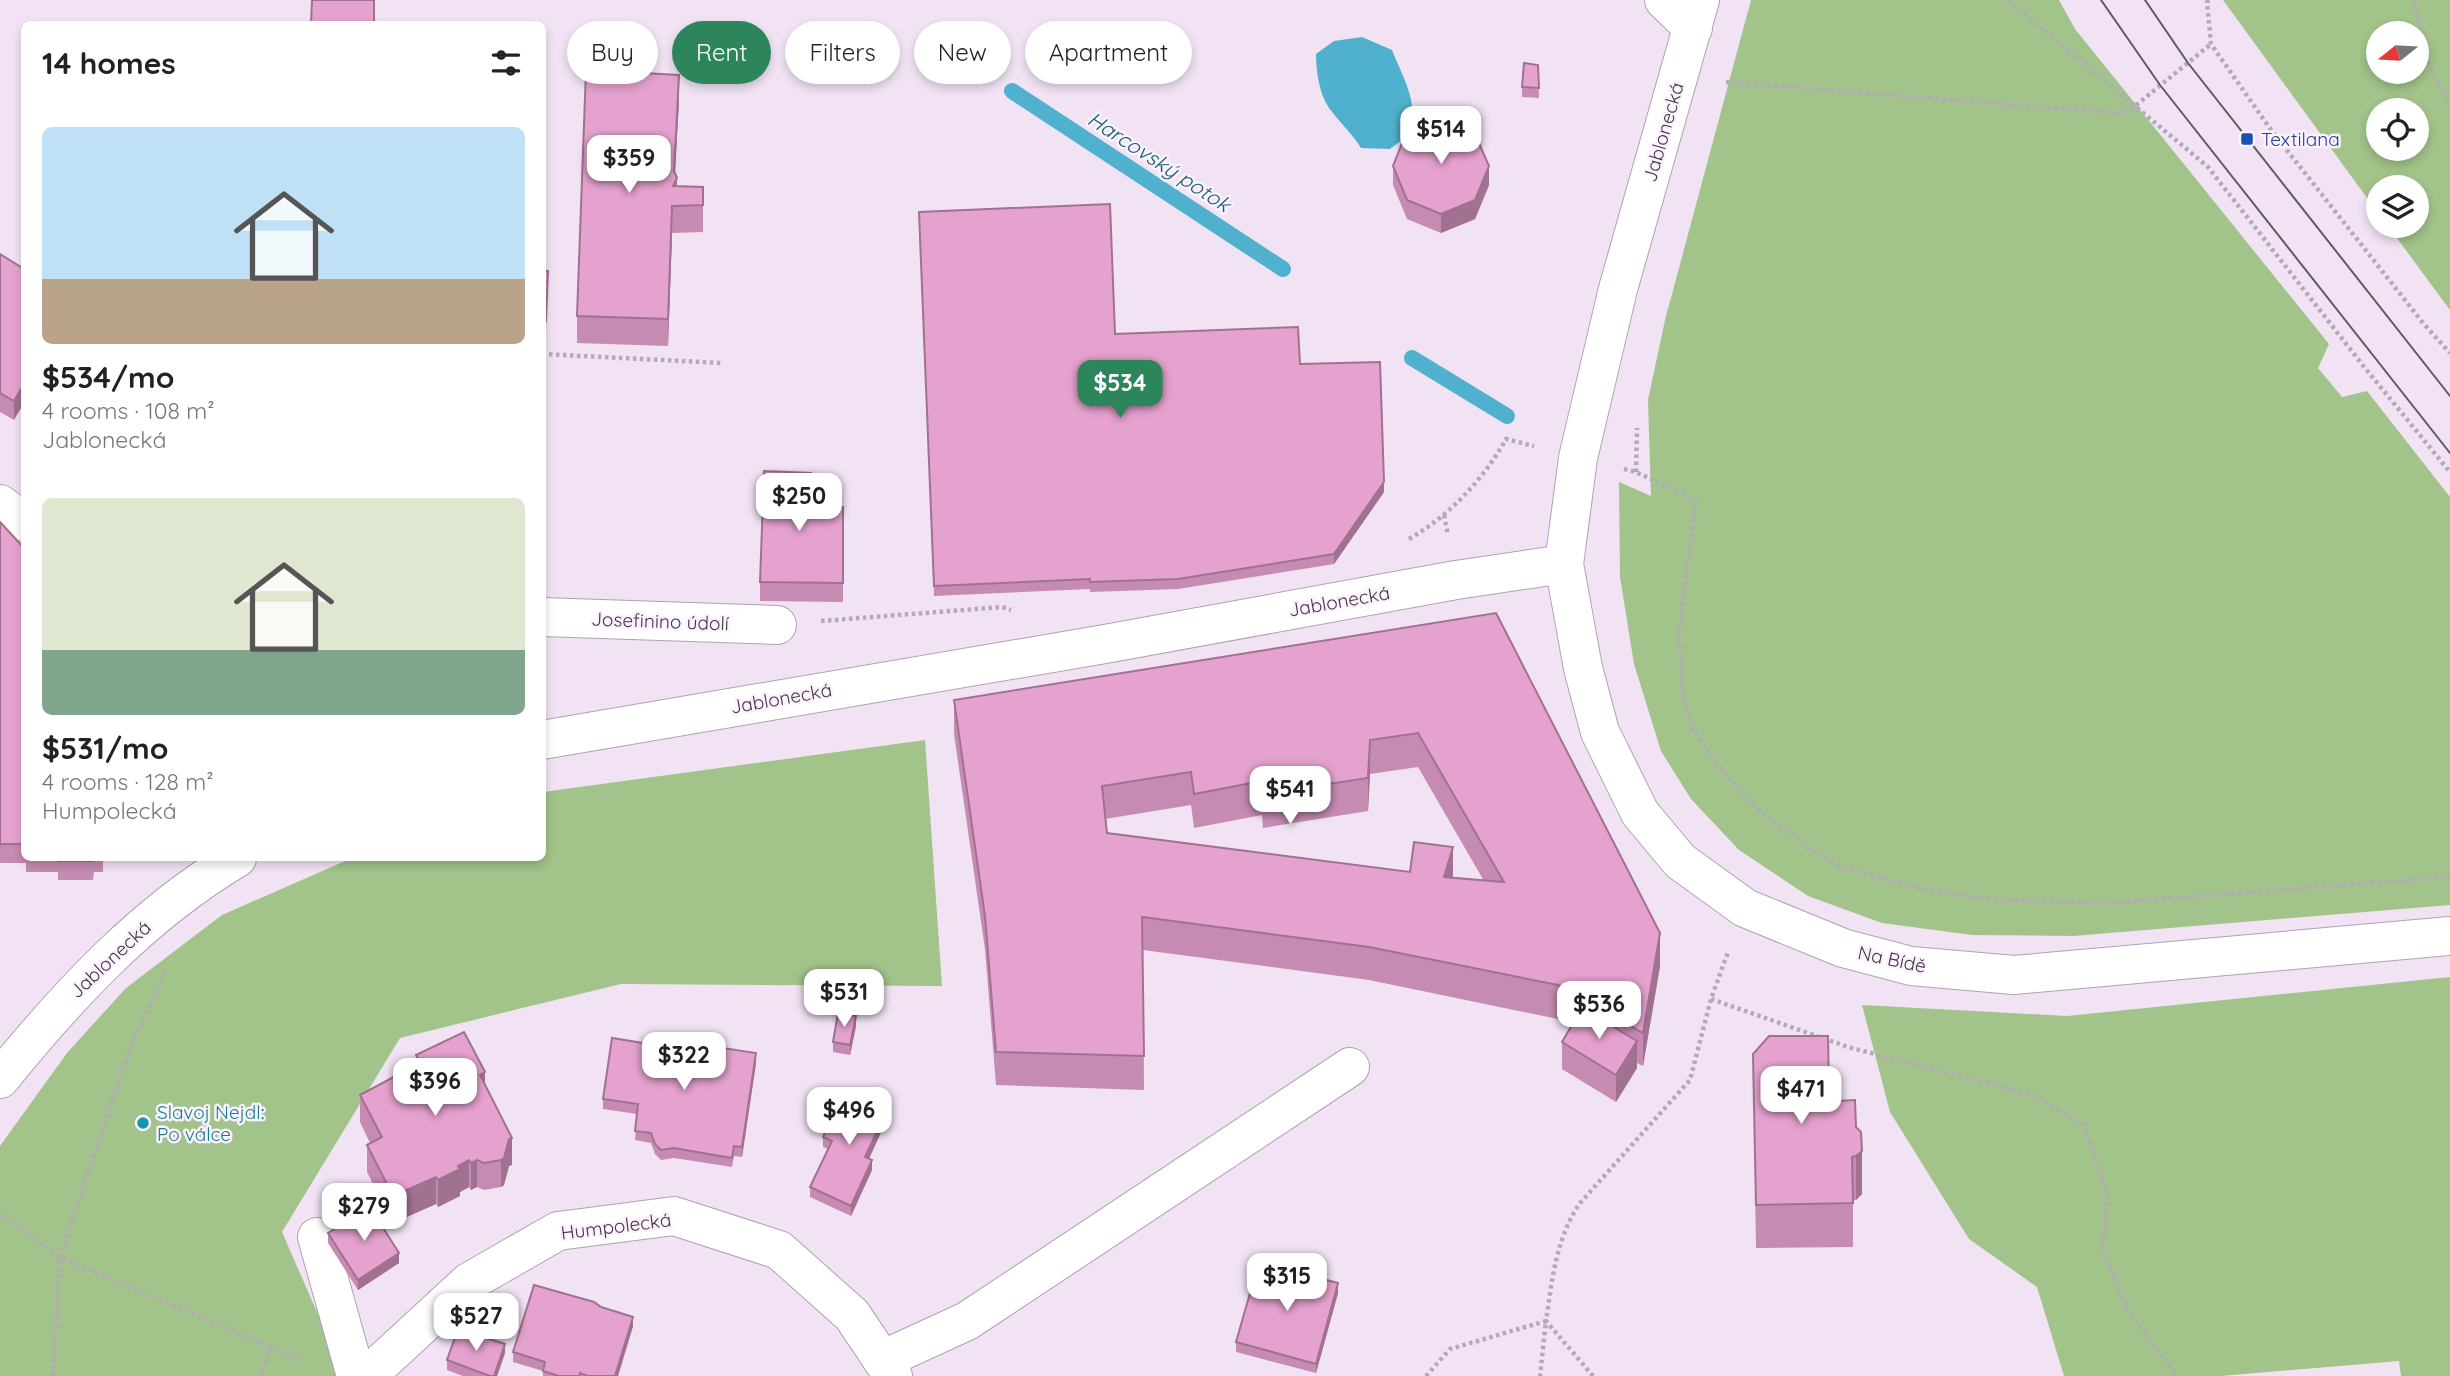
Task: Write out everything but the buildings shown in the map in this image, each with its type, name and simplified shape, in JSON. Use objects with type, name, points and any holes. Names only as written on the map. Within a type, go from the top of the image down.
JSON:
[{"type":"street","points":[[1664,0],[1691,9]]},
{"type":"street","name":"Jablonecká","points":[[546,739],[1105,644],[1456,580],[1564,564],[1578,458],[1618,289],[1691,9]]},
{"type":"street","points":[[0,504],[21,520]]},
{"type":"street","name":"Na Bídě","points":[[1564,564],[1583,668],[1600,732],[1640,813],[1680,861],[1745,908],[1843,948],[1911,966],[2014,975],[2450,936]]},
{"type":"street","name":"Josefinino údolí","points":[[546,617],[777,625]]},
{"type":"street","name":"Jablonecká","points":[[0,1079],[63,1002],[119,946],[214,871],[232,861]]},
{"type":"street","points":[[887,1368],[967,1321],[1350,1066]]},
{"type":"street","name":"Humpolecká","points":[[367,1376],[469,1282],[558,1231],[674,1216],[779,1250],[852,1315],[887,1368]]},
{"type":"street","points":[[317,1237],[356,1376]]},
{"type":"path","points":[[2008,0],[2208,167],[2450,472]]},
{"type":"path","points":[[2209,0],[2211,44],[2271,131],[2423,323],[2450,353]]},
{"type":"path","points":[[2414,0],[2427,61],[2450,106]]},
{"type":"path","points":[[1718,81],[2119,113],[2135,106],[2211,44]]},
{"type":"path","points":[[546,354],[722,363]]},
{"type":"path","points":[[1444,515],[1486,469],[1506,439]]},
{"type":"path","points":[[1696,500],[1679,631],[1682,691],[1692,728],[1717,765],[1754,806],[1805,846],[1838,866],[1931,891],[1997,900],[2109,903],[2450,877]]},
{"type":"path","points":[[777,625],[1002,607],[1021,614]]},
{"type":"path","points":[[1540,1376],[1554,1262],[1572,1215],[1690,1080],[1711,999],[1745,908]]},
{"type":"path","points":[[53,1376],[60,1257],[131,1044],[166,970]]},
{"type":"path","points":[[1711,999],[1848,1047],[2033,1095],[2084,1125],[2107,1196],[2103,1250],[2127,1310],[2178,1376]]},
{"type":"path","points":[[0,1214],[60,1257],[270,1348],[261,1376]]},
{"type":"path","points":[[1426,1376],[1450,1349],[1546,1321]]},
{"type":"path","points":[[1546,1321],[1593,1376]]},
{"type":"green space","points":[[1751,0],[2059,0],[2075,29],[2329,344],[2318,368],[2342,397],[2367,391],[2450,497],[2450,905],[2073,936],[1972,935],[1882,923],[1808,896],[1739,850],[1691,799],[1661,751],[1634,664],[1620,577],[1619,482],[1651,496],[1648,400],[1665,320]]},
{"type":"green space","points":[[2223,0],[2450,0],[2450,310],[2397,238],[2429,238],[2429,175],[2366,175],[2366,197]]},
{"type":"green space","points":[[925,740],[942,986],[621,984],[400,1038],[282,1232],[341,1367],[338,1376],[0,1376],[0,1146],[67,1053],[126,988],[222,915],[345,861],[546,861],[546,792]]},
{"type":"green space","points":[[2450,977],[2450,1376],[2401,1376],[2399,1361],[2221,1376],[2064,1376],[2037,1287],[1969,1239],[1890,1112],[1862,1005],[2067,1016]]},
{"type":"water","points":[[1362,37],[1392,50],[1411,100],[1413,110],[1409,133],[1390,149],[1361,148],[1329,108],[1320,89],[1316,54],[1334,41]]},
{"type":"waterway","name":"Harcovský potok","points":[[1012,91],[1283,269]]},
{"type":"waterway","name":"Harcovský potok","points":[[1412,358],[1507,416]]},
{"type":"tram line","points":[[2101,0],[2160,85],[2450,453]]},
{"type":"tram line","points":[[2145,0],[2188,63],[2450,396]]},
{"type":"place","name":"Textilana","points":[[2247,139]]},
{"type":"place","name":"Slavoj Nejdl: Po válce","points":[[143,1123]]}]
